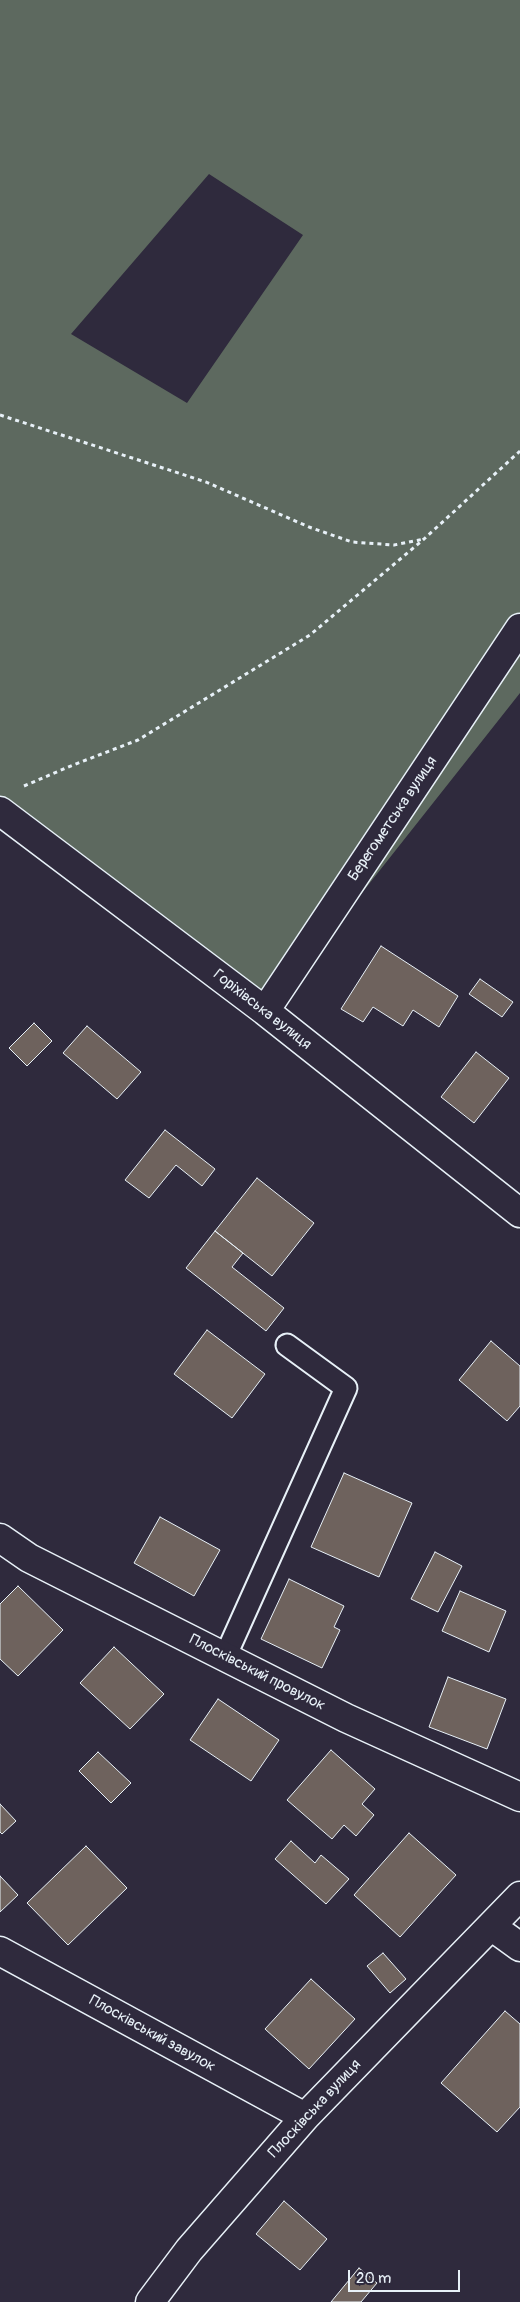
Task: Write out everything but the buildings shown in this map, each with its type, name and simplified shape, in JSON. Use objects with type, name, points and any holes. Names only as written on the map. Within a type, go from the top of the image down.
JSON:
[{"type":"street","name":"Берегометська вулиця","points":[[265,1011],[520,628]]},
{"type":"street","name":"Горіхівська вулиця","points":[[0,811],[265,1011],[520,1214]]},
{"type":"street","name":"Плосківський провулок","points":[[0,1538],[29,1558],[346,1718],[520,1797]]},
{"type":"street","name":"Плосківська вулиця","points":[[150,2302],[189,2250],[305,2117],[520,1896]]},
{"type":"street","points":[[491,1926],[520,1947]]},
{"type":"street","name":"Плосківський завулок","points":[[0,1951],[305,2117]]},
{"type":"lane","points":[[225,1657],[346,1388],[287,1345]]},
{"type":"path","points":[[0,416],[206,482],[309,527],[352,542],[394,545],[424,539]]},
{"type":"path","points":[[16,790],[73,765],[138,740],[310,635],[424,539],[520,450]]},
{"type":"shaded area","points":[[0,0],[520,0],[520,693],[267,1013],[0,818]],"holes":[[[209,174],[303,235],[187,403],[71,334]]]}]
